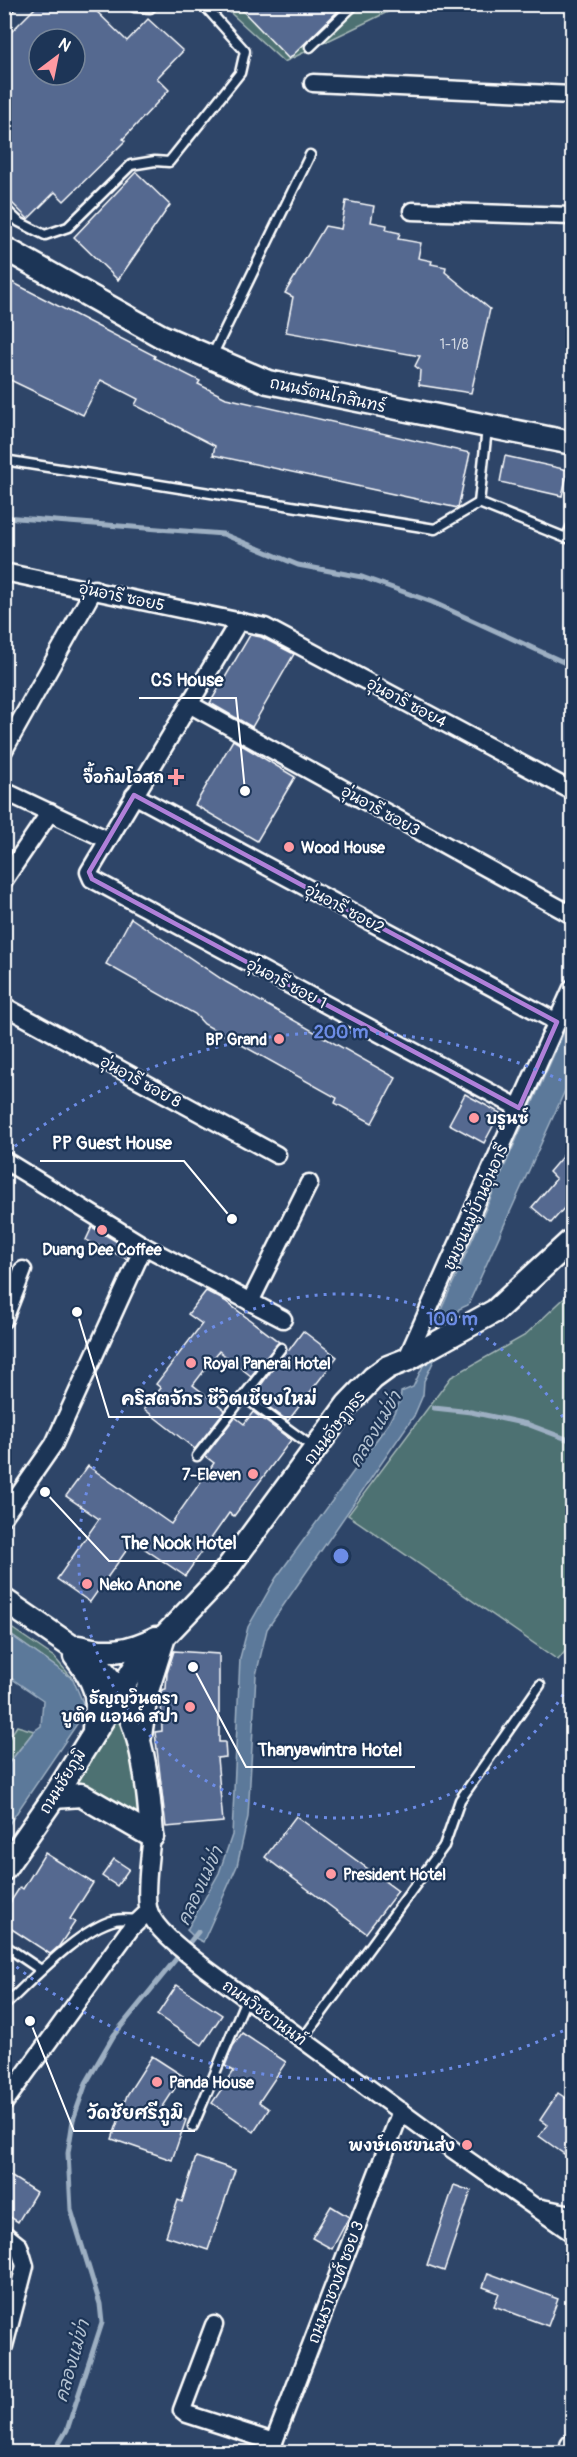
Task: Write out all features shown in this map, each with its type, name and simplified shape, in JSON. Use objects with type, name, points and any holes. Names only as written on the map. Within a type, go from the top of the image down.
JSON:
[{"type":"street","points":[[314,83],[573,95]]},
{"type":"street","points":[[412,211],[573,216]]},
{"type":"street","name":"ถนนรัตนโกสินทร์","points":[[4,248],[161,336],[268,382],[573,443]]},
{"type":"street","name":"อุ่นอารี ซอย5","points":[[4,572],[239,621]]},
{"type":"street","points":[[4,750],[94,589]]},
{"type":"street","points":[[4,791],[108,840],[239,621]]},
{"type":"street","name":"อุ่นอารี ซอย4","points":[[239,621],[265,627],[283,635],[573,790]]},
{"type":"street","name":"อุ่นอารี ซอย3","points":[[189,704],[573,915]]},
{"type":"street","name":"อุ่นอารี ซอย2","points":[[134,795],[557,1022]]},
{"type":"street","points":[[4,880],[50,812]]},
{"type":"street","name":"อุ่นอารี ซอย 1","points":[[108,840],[89,872],[92,879],[519,1108]]},
{"type":"street","name":"ชุมชนหมู่บ้านอุ่นอารี","points":[[416,1355],[519,1108],[573,988]]},
{"type":"street","name":"อุ่นอารี ซอย 8","points":[[4,1006],[277,1155]]},
{"type":"street","points":[[4,1160],[144,1246],[283,1319]]},
{"type":"street","points":[[250,1302],[309,1183]]},
{"type":"street","name":"ถนนอัษฎาธร","points":[[118,1693],[135,1667],[221,1577],[348,1404],[373,1378],[388,1367],[416,1355],[495,1311],[573,1240]]},
{"type":"street","points":[[4,1516],[54,1444],[144,1246]]},
{"type":"street","points":[[4,1319],[23,1270]]},
{"type":"street","points":[[4,1600],[98,1664],[109,1677],[128,1710],[139,1742],[148,1786],[152,1836],[144,1916],[130,1929],[4,2103]]},
{"type":"street","points":[[64,1643],[88,1650],[114,1651],[136,1648],[166,1633]]},
{"type":"street","points":[[139,1742],[146,1695],[166,1633]]},
{"type":"street","points":[[64,1643],[83,1666],[94,1686],[98,1701],[92,1735]]},
{"type":"street","name":"ถนนชัยภูมิ","points":[[4,1869],[54,1797],[118,1693]]},
{"type":"street","points":[[54,1797],[81,1795],[152,1836]]},
{"type":"street","name":"ถนนวิชยานนท์","points":[[144,1916],[205,1968],[246,1999],[532,2206],[573,2233]]},
{"type":"street","name":"ถนนราชวงศ์ ซอย 3","points":[[272,2447],[401,2111]]},
{"type":"street","points":[[532,2206],[573,2214]]},
{"type":"street","points":[[4,2234],[19,2246],[25,2266],[4,2346]]},
{"type":"street","points":[[214,2325],[182,2410],[272,2447]]},
{"type":"street","points":[[572,2452],[573,2446]]},
{"type":"lane","points":[[4,12],[12,4]]},
{"type":"lane","points":[[131,4],[134,7],[150,8],[153,4]]},
{"type":"lane","points":[[4,208],[19,222],[45,235],[68,227],[131,165],[155,161],[169,162],[240,73],[245,51],[203,4]]},
{"type":"lane","points":[[310,47],[355,4]]},
{"type":"lane","points":[[211,358],[310,155]]},
{"type":"lane","points":[[479,503],[487,426]]},
{"type":"lane","points":[[4,460],[435,529],[479,503]]},
{"type":"lane","points":[[479,503],[567,538],[573,526]]},
{"type":"lane","points":[[197,1456],[281,1348]]},
{"type":"lane","points":[[244,1397],[316,1449]]},
{"type":"lane","points":[[302,2040],[444,1846],[460,1800],[540,1685]]},
{"type":"lane","points":[[4,2006],[42,1970],[91,1931],[119,1919],[144,1916]]},
{"type":"lane","points":[[4,1945],[42,1970]]},
{"type":"lane","points":[[193,2126],[246,1999]]},
{"type":"highlighted area","points":[[134,795],[557,1022],[519,1108],[92,879],[89,872]]},
{"type":"green space","points":[[222,5],[402,5],[284,62]]},
{"type":"green space","points":[[572,1291],[572,1643],[558,1660],[348,1515],[451,1377],[524,1336]]},
{"type":"green space","points":[[4,1623],[54,1657],[73,1679],[5,1631]]},
{"type":"green space","points":[[121,1711],[140,1776],[146,1825],[71,1788]]},
{"type":"green space","points":[[17,1726],[34,1731],[5,1768],[5,1744]]},
{"type":"water","points":[[572,1014],[572,1075],[468,1305],[459,1309],[424,1381],[423,1395],[414,1416],[267,1629],[256,1675],[248,1817],[237,1866],[203,1942],[187,1930],[219,1873],[232,1835],[240,1658],[248,1627],[276,1578],[388,1424],[400,1401],[401,1392],[413,1387],[447,1315],[437,1319]]},
{"type":"water","points":[[5,1631],[73,1679],[83,1703],[77,1724],[5,1830],[5,1768],[34,1731],[41,1726],[43,1700],[5,1674]]},
{"type":"building","points":[[39,4],[89,4],[127,41],[148,19],[183,51],[157,78],[169,90],[123,139],[125,141],[64,201],[55,192],[28,219],[4,195],[4,39]]},
{"type":"building","points":[[236,4],[345,4],[289,59]]},
{"type":"building","points":[[136,172],[170,205],[118,280],[74,237]]},
{"type":"building","points":[[346,201],[374,206],[371,222],[387,225],[386,230],[400,233],[398,239],[421,243],[418,258],[446,267],[445,272],[490,309],[471,393],[419,385],[420,370],[415,366],[420,356],[286,332],[293,297],[285,293],[325,226],[341,229]]},
{"type":"building","points":[[4,278],[155,356],[154,358],[200,381],[198,384],[226,398],[470,453],[458,508],[213,455],[215,446],[135,405],[138,399],[101,380],[83,415],[4,377]]},
{"type":"building","points":[[505,456],[568,470],[562,496],[500,482]]},
{"type":"building","points":[[250,635],[261,637],[294,654],[252,727],[210,703]]},
{"type":"building","points":[[233,740],[295,777],[257,841],[195,805]]},
{"type":"building","points":[[131,918],[226,982],[396,1078],[372,1123],[335,1103],[337,1098],[204,1024],[195,1014],[106,964]]},
{"type":"building","name":"บรูนซ์","points":[[465,1094],[500,1113],[484,1143],[449,1124]]},
{"type":"building","points":[[573,1144],[573,1198],[551,1223],[532,1207],[556,1179],[549,1172]]},
{"type":"building","points":[[92,1227],[131,1250],[127,1259],[86,1240]]},
{"type":"building","name":"Royal Panerai Hotel","points":[[206,1291],[225,1301],[279,1342],[251,1376],[219,1351],[193,1385],[225,1410],[195,1449],[144,1409],[161,1388],[156,1384],[202,1324],[188,1314]]},
{"type":"building","points":[[303,1331],[337,1357],[288,1421],[261,1401],[264,1398],[256,1392]]},
{"type":"building","points":[[253,1412],[291,1440],[234,1516],[229,1513],[185,1576],[133,1541],[90,1602],[57,1579],[99,1519],[66,1496],[88,1466],[171,1524],[214,1463],[205,1456],[235,1417],[244,1424]]},
{"type":"building","points":[[174,1651],[219,1654],[219,1742],[225,1742],[226,1757],[217,1758],[223,1822],[166,1827],[155,1732],[162,1731],[161,1692],[166,1689],[167,1673]]},
{"type":"building","name":"President Hotel","points":[[296,1816],[398,1891],[366,1933],[265,1857]]},
{"type":"building","points":[[45,1853],[93,1883],[70,1919],[75,1922],[59,1946],[50,1954],[4,1924],[4,1912],[20,1887],[23,1889]]},
{"type":"building","points":[[114,1859],[129,1869],[117,1886],[102,1876]]},
{"type":"building","points":[[177,1985],[222,2015],[202,2045],[157,2015]]},
{"type":"building","points":[[242,2033],[286,2062],[259,2102],[269,2109],[254,2132],[212,2103],[234,2071],[225,2066],[233,2046]]},
{"type":"building","points":[[152,2056],[183,2076],[160,2111],[186,2120],[172,2160],[112,2139],[127,2095]]},
{"type":"building","points":[[558,2093],[573,2103],[573,2142],[564,2154],[539,2136],[547,2125],[540,2120]]},
{"type":"building","points":[[196,2157],[235,2170],[208,2250],[166,2236],[178,2200],[182,2202]]},
{"type":"building","points":[[4,2172],[36,2192],[18,2222],[4,2213]]},
{"type":"building","points":[[454,2185],[471,2191],[444,2271],[427,2265]]},
{"type":"building","points":[[331,2206],[349,2217],[332,2249],[312,2238]]},
{"type":"building","points":[[488,2273],[558,2299],[548,2326],[494,2306],[499,2293],[483,2287]]},
{"type":"waterway","points":[[4,517],[223,534],[298,565],[362,577],[432,602],[572,666]]},
{"type":"waterway","points":[[434,1408],[471,1412],[527,1424],[572,1441]]},
{"type":"waterway","name":"คลองแม่ข่า","points":[[54,2452],[67,2430],[102,2323],[100,2304],[71,2210],[68,2153],[73,2120],[86,2083],[114,2035],[198,1932]]},
{"type":"place","name":"จื้อกิมโอสถ","points":[[176,777]]},
{"type":"place","name":"CS House","points":[[245,791]]},
{"type":"place","name":"Wood House","points":[[289,847]]},
{"type":"place","name":"BP Grand","points":[[279,1039]]},
{"type":"place","name":"บรูนซ์","points":[[474,1118]]},
{"type":"place","name":"PP Guest House","points":[[232,1219]]},
{"type":"place","name":"Duang Dee Coffee","points":[[102,1230]]},
{"type":"place","name":"คริสตจักร ชีวิตเชียงใหม่","points":[[77,1312]]},
{"type":"place","name":"Royal Panerai Hotel","points":[[191,1363]]},
{"type":"place","name":"7-Eleven","points":[[253,1474]]},
{"type":"place","name":"The Nook Hotel","points":[[45,1492]]},
{"type":"place","name":"Neko Anone","points":[[87,1584]]},
{"type":"place","name":"Thanyawintra Hotel","points":[[193,1667]]},
{"type":"place","name":"ธัญญวินตรา บูติค แอนด์ สปา","points":[[190,1707]]},
{"type":"place","name":"President Hotel","points":[[331,1874]]},
{"type":"place","name":"วัดชัยศรีภูมิ","points":[[30,2021]]},
{"type":"place","name":"Panda House","points":[[157,2082]]},
{"type":"place","name":"พงษ์เดชขนส่ง","points":[[467,2145]]}]
